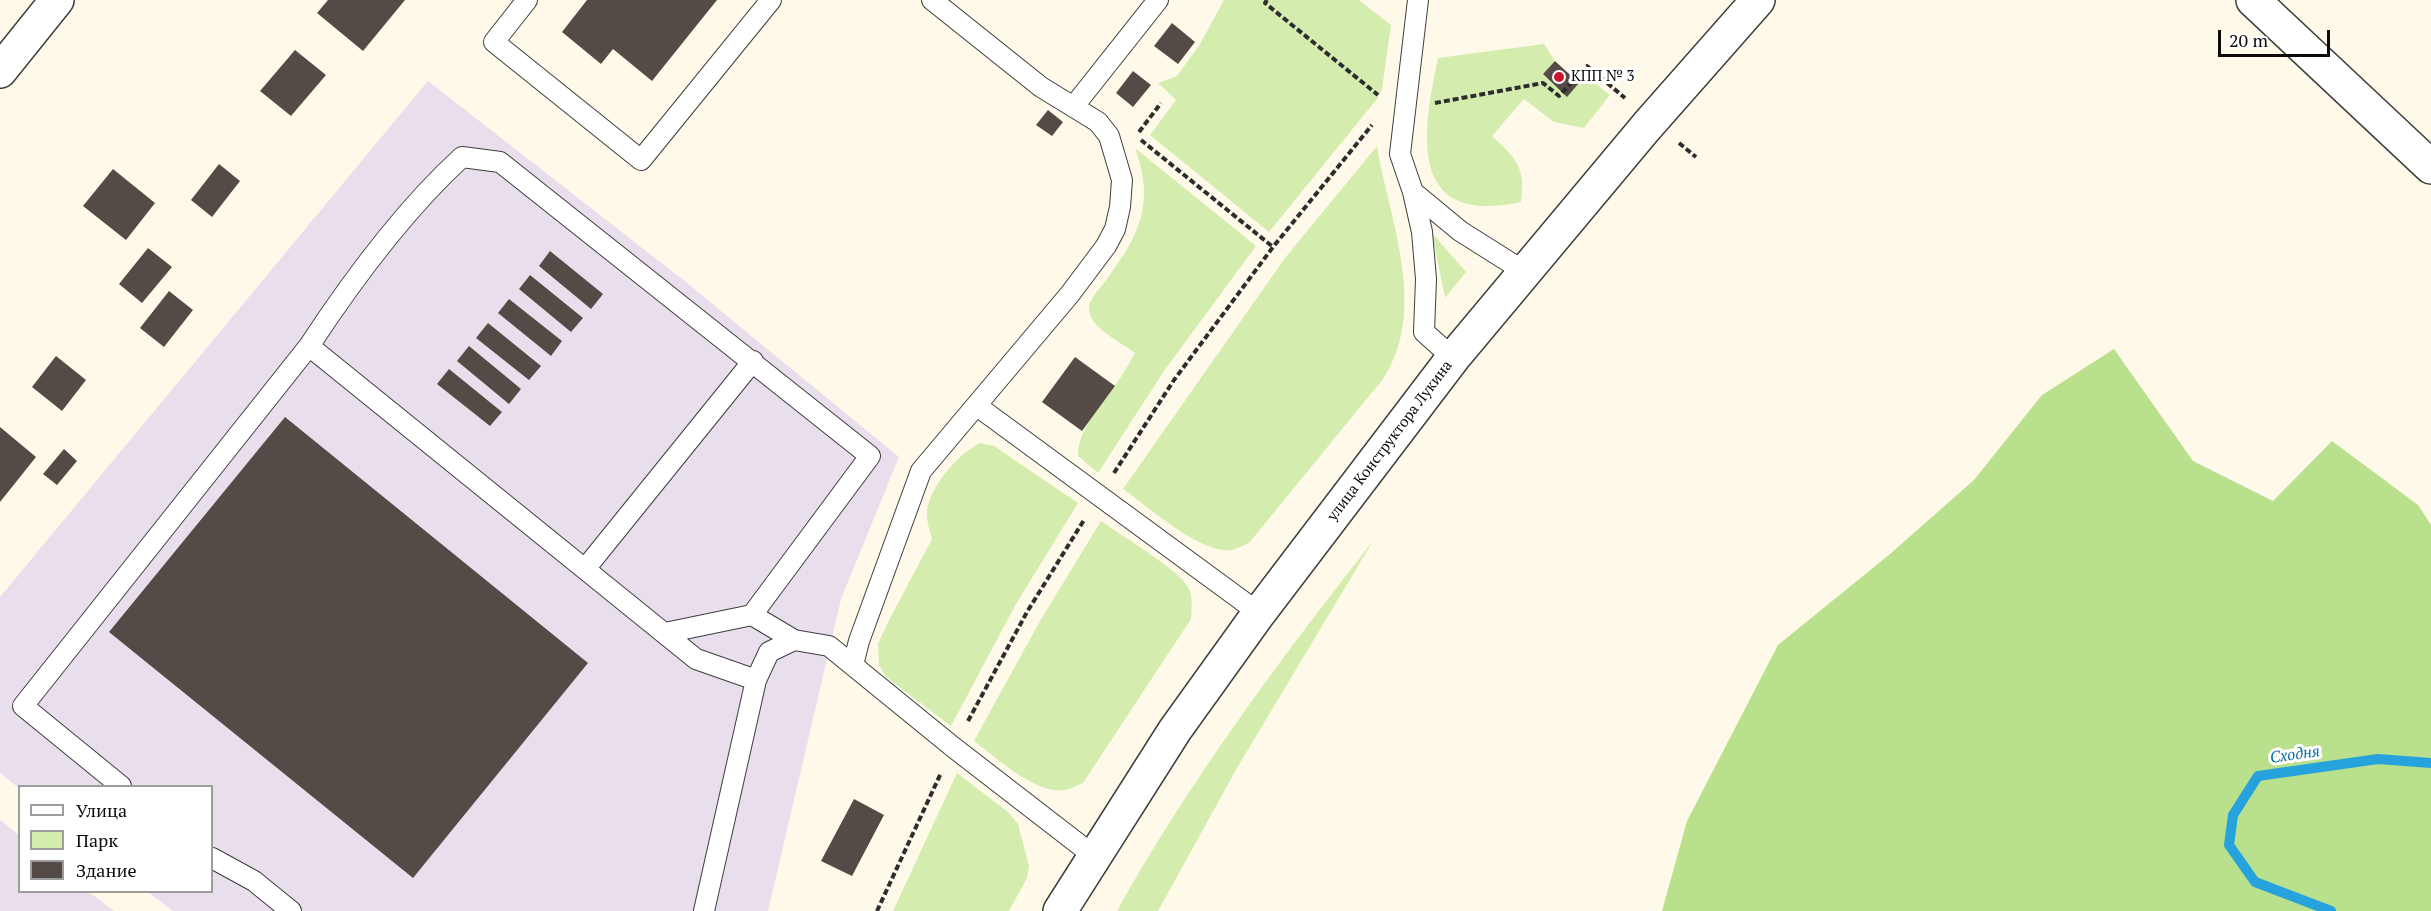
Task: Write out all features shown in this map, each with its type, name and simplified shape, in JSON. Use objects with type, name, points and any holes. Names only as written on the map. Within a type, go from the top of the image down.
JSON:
[{"type":"street","points":[[0,71],[57,0]]},
{"type":"street","name":"улица Конструктора Лукина","points":[[1060,911],[1175,730],[1258,613],[1453,358],[1647,126],[1758,0]]},
{"type":"street","points":[[2253,0],[2431,167]]},
{"type":"lane","points":[[527,0],[494,42],[641,160],[771,0]]},
{"type":"lane","points":[[853,665],[859,641],[921,471],[1070,294],[1106,246],[1115,229],[1120,207],[1122,180],[1109,136],[1098,122],[1041,87],[932,0]]},
{"type":"lane","points":[[1074,106],[1158,0]]},
{"type":"lane","points":[[1418,0],[1400,154],[1413,192],[1422,232],[1426,279],[1424,332],[1453,358]]},
{"type":"lane","points":[[120,785],[23,706],[309,346],[341,298],[430,186],[462,157],[500,162],[870,456],[752,615],[665,633]]},
{"type":"lane","points":[[1413,192],[1460,231],[1525,272]]},
{"type":"lane","points":[[309,346],[696,658],[756,680]]},
{"type":"lane","points":[[585,569],[753,361]]},
{"type":"lane","points":[[976,406],[1258,613]]},
{"type":"lane","points":[[752,615],[794,640],[829,646],[953,747],[1094,855]]},
{"type":"lane","points":[[704,911],[756,680],[769,652],[794,640]]},
{"type":"lane","points":[[213,859],[254,881],[291,911]]},
{"type":"path","points":[[1267,0],[1265,3],[1382,99]]},
{"type":"path","points":[[1428,104],[1543,83],[1559,96],[1575,79]]},
{"type":"path","points":[[1161,103],[1136,136],[1273,247]]},
{"type":"shaded area","points":[[428,81],[682,279],[899,457],[841,599],[768,911],[173,911],[149,893],[213,893],[213,785],[18,785],[18,787],[0,773],[0,597]]},
{"type":"shaded area","points":[[0,820],[18,834],[18,893],[90,893],[114,911],[0,911]]},
{"type":"green space","points":[[1224,0],[1359,0],[1391,25],[1382,89],[1377,99],[1269,232],[1150,135],[1176,100],[1158,83],[1177,76],[1200,44]]},
{"type":"green space","points":[[1544,44],[1555,61],[1543,74],[1567,96],[1579,83],[1593,82],[1610,95],[1584,128],[1554,122],[1524,99],[1492,136],[1517,164],[1522,180],[1521,202],[1484,206],[1458,201],[1440,187],[1431,168],[1427,143],[1428,116],[1438,58]]},
{"type":"green space","points":[[1377,146],[1402,264],[1403,323],[1396,352],[1383,379],[1249,543],[1232,550],[1220,550],[1206,545],[1175,528],[1123,489],[1285,258]]},
{"type":"green space","points":[[1135,148],[1256,246],[1164,371],[1098,473],[1078,456],[1082,436],[1135,353],[1095,323],[1089,306],[1126,251],[1140,220],[1144,187]]},
{"type":"green space","points":[[1432,233],[1466,272],[1445,298]]},
{"type":"green space","points":[[2114,349],[2193,461],[2273,501],[2332,441],[2418,505],[2431,525],[2431,911],[1662,911],[1687,821],[1778,645],[1890,554],[1974,480],[2042,395]]},
{"type":"green space","points":[[980,443],[994,446],[1078,503],[1016,604],[951,726],[886,677],[879,665],[878,644],[932,539],[927,511],[933,491],[954,463]]},
{"type":"green space","points":[[1101,521],[1161,562],[1182,580],[1191,595],[1191,619],[1083,783],[1067,789],[1054,790],[1042,787],[1017,774],[974,741],[1040,621]]},
{"type":"green space","points":[[1373,541],[1237,768],[1158,911],[1117,911],[1145,862],[1237,721]]},
{"type":"green space","points":[[957,773],[1008,812],[1018,824],[1029,866],[1027,878],[1009,911],[893,911]]},
{"type":"building","points":[[328,0],[405,0],[363,51],[317,13]]},
{"type":"building","points":[[587,0],[717,0],[652,81],[613,49],[601,64],[562,32]]},
{"type":"building","points":[[1172,23],[1195,42],[1178,64],[1154,46]]},
{"type":"building","points":[[295,50],[326,75],[291,116],[260,91]]},
{"type":"building","name":"КПП № 3","points":[[1555,61],[1579,83],[1567,97],[1543,74]]},
{"type":"building","points":[[1133,71],[1151,85],[1133,107],[1116,93]]},
{"type":"building","points":[[1048,110],[1063,122],[1052,136],[1036,125]]},
{"type":"building","points":[[219,164],[240,181],[212,217],[191,200]]},
{"type":"building","points":[[113,169],[155,203],[126,240],[83,206]]},
{"type":"building","points":[[148,248],[172,267],[142,303],[119,284]]},
{"type":"building","points":[[550,251],[603,294],[591,309],[539,266]]},
{"type":"building","points":[[530,275],[583,318],[571,332],[519,289]]},
{"type":"building","points":[[169,291],[193,310],[164,347],[140,328]]},
{"type":"building","points":[[509,299],[562,341],[551,356],[498,313]]},
{"type":"building","points":[[488,323],[541,366],[529,380],[476,338]]},
{"type":"building","points":[[469,346],[521,389],[509,404],[457,361]]},
{"type":"building","points":[[56,356],[86,380],[62,411],[32,387]]},
{"type":"building","points":[[1075,357],[1115,386],[1082,431],[1042,402]]},
{"type":"building","points":[[449,369],[502,412],[490,426],[437,384]]},
{"type":"building","points":[[285,417],[588,663],[413,878],[109,632]]},
{"type":"building","points":[[0,427],[36,457],[0,502]]},
{"type":"building","points":[[64,449],[77,461],[57,485],[43,474]]},
{"type":"building","points":[[854,799],[884,815],[852,876],[821,861]]},
{"type":"waterway","name":"Сходня","points":[[2331,911],[2255,882],[2229,845],[2233,815],[2258,776],[2378,759],[2431,763]]},
{"type":"place","name":"КПП № 3","points":[[1559,77]]}]
